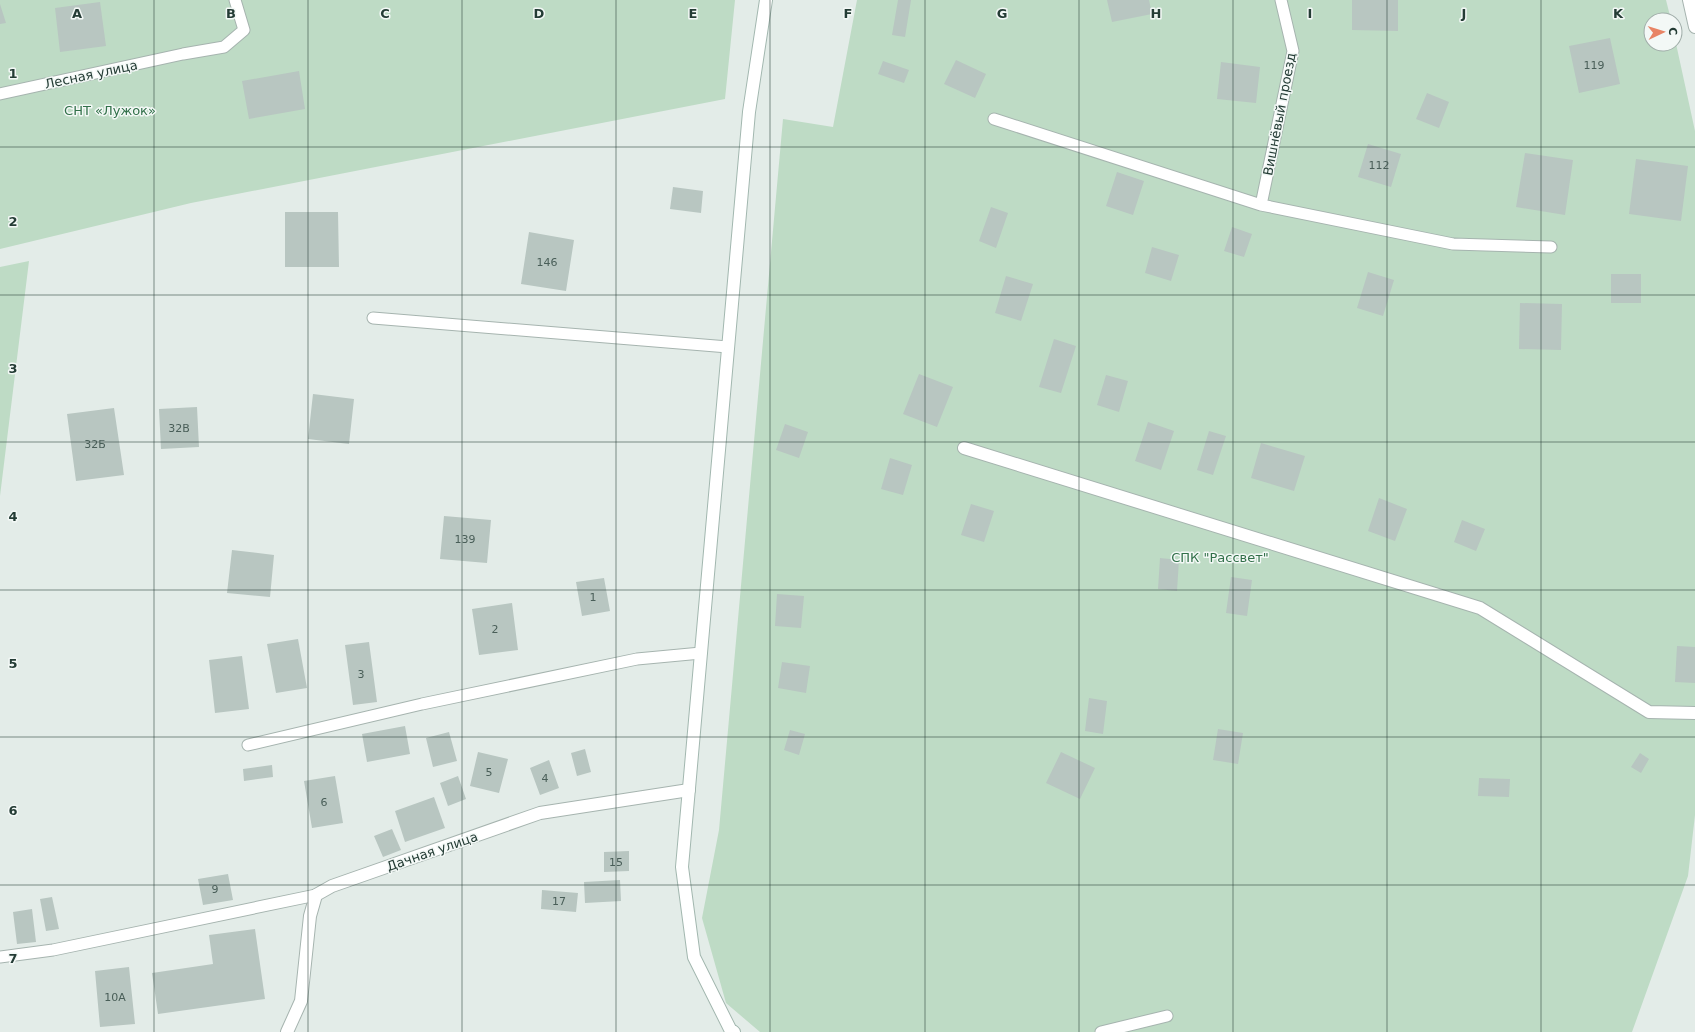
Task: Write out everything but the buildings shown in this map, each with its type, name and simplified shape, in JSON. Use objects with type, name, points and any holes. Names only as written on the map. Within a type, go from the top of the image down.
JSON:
[{"type":"street","points":[[734,1032],[730,1029],[694,957],[682,867],[749,112],[766,0]]},
{"type":"street","points":[[1688,0],[1695,27]]},
{"type":"street","points":[[964,448],[1480,608],[1649,712],[1695,712]]},
{"type":"street","name":"Дачная улица","points":[[316,895],[332,886],[540,813],[689,790]]},
{"type":"street","points":[[287,1032],[301,1001],[310,916],[316,895]]},
{"type":"lane","name":"Лесная улица","points":[[0,94],[183,54],[224,47],[244,30],[235,0]]},
{"type":"lane","name":"Вишнёвый проезд","points":[[1261,205],[1293,51],[1281,0]]},
{"type":"lane","points":[[994,119],[1261,205],[1453,244],[1551,247]]},
{"type":"lane","points":[[373,318],[728,346]]},
{"type":"lane","points":[[248,745],[422,704],[637,659],[701,653]]},
{"type":"lane","points":[[0,957],[53,950],[316,895]]},
{"type":"lane","points":[[1101,1032],[1167,1016]]},
{"type":"green space","name":"СНТ «Лужок»","points":[[0,0],[735,0],[725,99],[191,203],[0,249]]},
{"type":"green space","name":"СПК \"Рассвет\"","points":[[857,0],[1666,0],[1669,12],[1643,12],[1643,52],[1678,52],[1695,131],[1695,815],[1688,876],[1632,1032],[760,1032],[726,1003],[702,918],[719,830],[783,119],[833,127]]},
{"type":"green space","points":[[29,261],[0,496],[0,267]]}]
